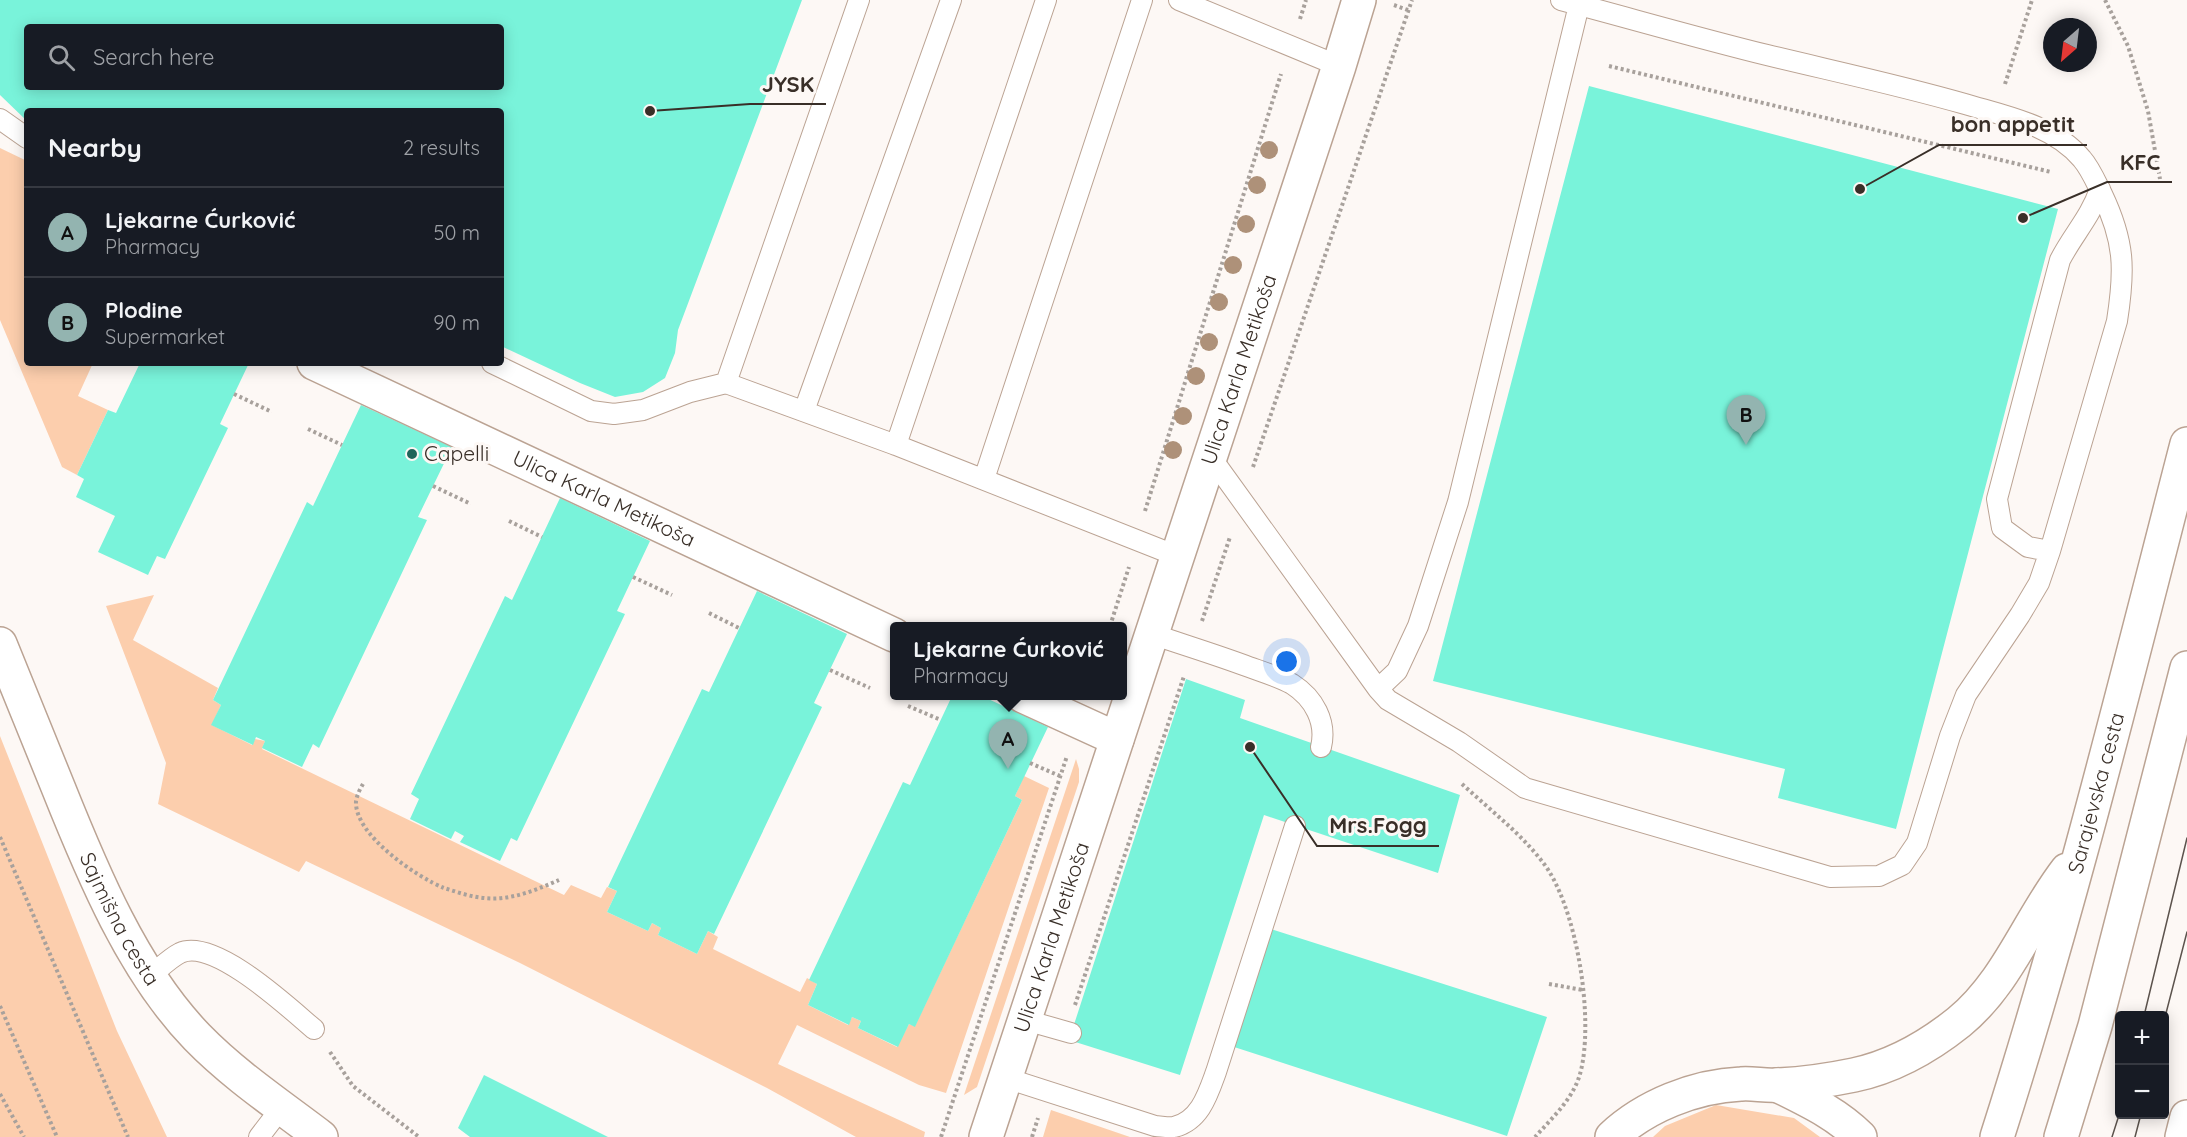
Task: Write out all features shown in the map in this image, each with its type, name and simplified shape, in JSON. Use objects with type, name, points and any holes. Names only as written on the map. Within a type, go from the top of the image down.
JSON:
[{"type":"street","name":"Ulica Karla Metikoša","points":[[986,1137],[1359,0]]},
{"type":"street","name":"Ulica Karla Metikoša","points":[[320,366],[890,633]]},
{"type":"street","name":"Sarajevska cesta","points":[[1997,1137],[2029,1036],[2081,852],[2187,444]]},
{"type":"street","name":"Sajmišna cesta","points":[[0,644],[80,842],[117,922],[150,976],[196,1036],[228,1066],[321,1137]]},
{"type":"street","points":[[2061,1137],[2095,1026],[2187,668]]},
{"type":"street","points":[[1032,700],[1117,739]]},
{"type":"street","points":[[1612,1137],[1648,1111],[1677,1098],[1709,1089],[1740,1084],[1777,1085],[1855,1075],[1895,1061],[1930,1042],[1960,1021],[1985,996],[2007,967],[2050,891],[2081,852]]},
{"type":"street","points":[[1777,1085],[1818,1105],[1849,1126],[1860,1137]]},
{"type":"street","points":[[2182,1137],[2187,1117]]},
{"type":"lane","points":[[726,383],[859,0]]},
{"type":"lane","points":[[804,411],[951,0]]},
{"type":"lane","points":[[896,445],[1046,0]]},
{"type":"lane","points":[[984,478],[1142,0]]},
{"type":"lane","points":[[1179,0],[1339,66]]},
{"type":"lane","points":[[1210,456],[1378,689],[1388,700],[1459,742],[1525,788],[1830,877],[1879,876],[1902,865],[1917,843],[1950,736],[1966,695],[2039,583],[2117,321],[2123,282],[2119,239],[2114,218],[2082,159],[2063,141],[2017,119],[1862,76],[1766,55],[1570,2],[1458,502],[1418,626],[1396,671],[1378,689]]},
{"type":"lane","points":[[0,119],[24,136]]},
{"type":"lane","points":[[2050,552],[2028,547],[2002,528],[1997,499],[2060,260],[2071,238],[2093,209],[2100,189]]},
{"type":"lane","points":[[498,366],[591,411],[614,414],[643,410],[690,392],[726,383],[984,478],[1177,556]]},
{"type":"lane","points":[[1152,634],[1268,674],[1293,685],[1320,714],[1324,736],[1321,747]]},
{"type":"lane","points":[[1006,1078],[1155,1126],[1174,1127],[1189,1119],[1203,1107],[1295,826]]},
{"type":"lane","points":[[150,976],[181,952],[204,951],[248,975],[314,1029]]},
{"type":"lane","points":[[1025,1020],[1069,1033]]},
{"type":"lane","points":[[259,1137],[282,1107]]},
{"type":"path","points":[[1302,13],[1306,0]]},
{"type":"path","points":[[1069,1033],[1193,648],[1412,0]]},
{"type":"path","points":[[2001,86],[2006,83],[2032,0]]},
{"type":"path","points":[[2105,0],[2128,46],[2148,111],[2160,179]]},
{"type":"path","points":[[1394,5],[1408,10]]},
{"type":"path","points":[[1609,66],[2056,173]]},
{"type":"path","points":[[1144,514],[1281,73]]},
{"type":"path","points":[[234,394],[272,412]]},
{"type":"path","points":[[309,429],[342,445]]},
{"type":"path","points":[[433,486],[471,504]]},
{"type":"path","points":[[509,521],[542,537]]},
{"type":"path","points":[[1112,622],[1130,565]]},
{"type":"path","points":[[633,577],[672,595]]},
{"type":"path","points":[[709,613],[740,628]]},
{"type":"path","points":[[830,670],[870,688]]},
{"type":"path","points":[[908,706],[941,720]]},
{"type":"path","points":[[941,1137],[1078,721]]},
{"type":"path","points":[[1030,763],[1060,776]]},
{"type":"path","points":[[1457,779],[1515,831],[1543,861],[1566,906],[1579,954],[1583,990],[1584,1052],[1580,1075],[1570,1097],[1535,1137]]},
{"type":"path","points":[[363,784],[356,802],[364,826],[373,838],[408,867],[444,887],[485,898],[499,898],[520,895],[559,880]]},
{"type":"path","points":[[0,837],[128,1137]]},
{"type":"path","points":[[1549,984],[1583,990]]},
{"type":"path","points":[[0,1006],[57,1137]]},
{"type":"path","points":[[314,1029],[353,1086],[419,1137]]},
{"type":"path","points":[[1032,1137],[1047,1090]]},
{"type":"path","points":[[0,1094],[24,1137]]},
{"type":"shaded area","points":[[0,148],[24,160],[24,366],[92,366],[78,396],[108,410],[77,475],[62,467],[0,320]]},
{"type":"shaded area","points":[[154,595],[133,640],[218,688],[213,700],[221,705],[212,725],[252,745],[255,739],[265,741],[262,749],[564,895],[571,885],[601,898],[607,887],[617,891],[607,912],[648,931],[652,923],[661,928],[658,935],[697,954],[708,931],[718,937],[713,949],[800,992],[807,978],[817,984],[808,1005],[848,1025],[852,1017],[861,1021],[858,1028],[897,1047],[909,1024],[915,1026],[1022,800],[1015,796],[1024,776],[1049,788],[946,1093],[919,1085],[797,1025],[778,1064],[925,1132],[924,1137],[856,1137],[767,1088],[520,963],[306,861],[299,872],[158,804],[166,763],[106,606]]},
{"type":"shaded area","points":[[0,736],[117,1031],[167,1137],[0,1137]]},
{"type":"shaded area","points":[[1076,759],[1079,782],[977,1087],[964,1095]]},
{"type":"shaded area","points":[[1716,1105],[1794,1118],[1820,1137],[1653,1137],[1665,1126]]},
{"type":"shaded area","points":[[1051,1110],[1130,1137],[1043,1137]]},
{"type":"building","points":[[0,0],[802,0],[678,330],[675,353],[665,378],[643,392],[615,397],[504,347],[504,108],[24,108],[24,118],[0,95]]},
{"type":"building","points":[[1589,86],[2058,209],[1896,829],[1778,798],[1785,769],[1433,681]]},
{"type":"building","points":[[139,366],[248,366],[220,424],[228,428],[165,559],[157,556],[148,575],[98,552],[115,516],[76,497],[84,479],[77,475],[108,410],[116,413]]},
{"type":"building","points":[[361,405],[452,447],[418,517],[427,520],[319,748],[313,744],[302,767],[262,748],[265,741],[256,737],[253,745],[211,725],[221,705],[213,700],[307,502],[313,506]]},
{"type":"building","points":[[560,498],[650,541],[617,611],[625,614],[517,841],[511,838],[500,861],[460,842],[464,836],[455,831],[451,839],[410,819],[419,799],[411,794],[505,596],[512,600]]},
{"type":"building","points":[[757,591],[847,634],[814,703],[822,707],[714,934],[708,931],[697,954],[658,935],[661,928],[652,923],[648,931],[607,912],[617,891],[608,887],[702,689],[709,692]]},
{"type":"building","points":[[1186,679],[1245,700],[1240,718],[1460,795],[1438,873],[1264,815],[1180,1075],[1069,1040]]},
{"type":"building","points":[[950,700],[991,700],[1048,727],[1015,796],[1022,800],[915,1027],[909,1024],[898,1047],[858,1028],[861,1021],[852,1017],[849,1025],[808,1005],[817,984],[809,980],[903,782],[910,785]]},
{"type":"building","points":[[1268,928],[1547,1017],[1507,1136],[1231,1046]]},
{"type":"building","points":[[484,1075],[608,1137],[470,1137],[458,1128]]},
{"type":"tram line","points":[[2145,1011],[2187,838]]},
{"type":"tram line","points":[[2167,1011],[2187,932]]},
{"type":"tram line","points":[[2112,1137],[2118,1119]]},
{"type":"tram line","points":[[2135,1137],[2140,1119]]},
{"type":"place","name":"JYSK","points":[[650,111]]},
{"type":"place","name":"bon appetit","points":[[1860,189]]},
{"type":"place","name":"KFC","points":[[2023,218]]},
{"type":"place","name":"Plodine","points":[[1746,445]]},
{"type":"place","name":"Capelli","points":[[412,454]]},
{"type":"place","name":"Mrs.Fogg","points":[[1250,747]]},
{"type":"place","name":"Ljekarne Ćurković","points":[[1008,769]]}]
